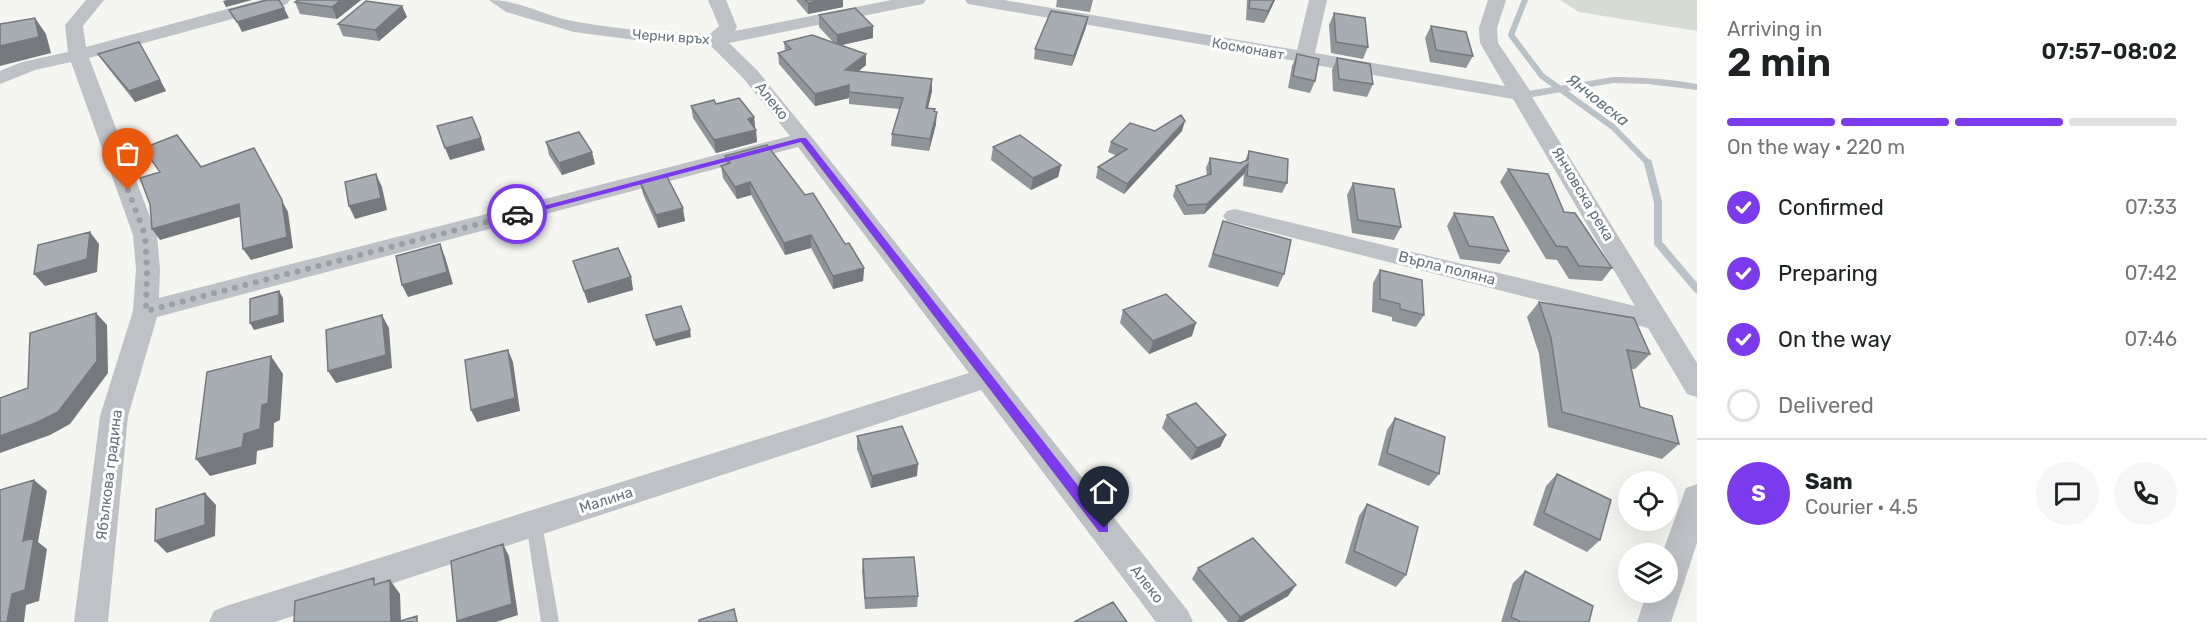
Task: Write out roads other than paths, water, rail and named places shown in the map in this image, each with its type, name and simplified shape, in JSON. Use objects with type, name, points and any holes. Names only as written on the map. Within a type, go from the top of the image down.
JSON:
[{"type":"street","points":[[78,55],[74,25],[95,0]]},
{"type":"street","points":[[0,78],[29,66],[281,0]]},
{"type":"street","name":"Черни връх","points":[[498,0],[512,8],[574,27],[655,37],[715,40],[917,0]]},
{"type":"street","points":[[715,40],[728,27],[717,0]]},
{"type":"street","name":"Космонавт","points":[[974,0],[1304,59],[1523,95]]},
{"type":"street","points":[[1304,59],[1318,0]]},
{"type":"street","name":"Янчовска река","points":[[1497,0],[1488,28],[1489,43],[1523,95],[1697,386]]},
{"type":"street","name":"Алеко","points":[[715,40],[750,74],[803,140],[1176,622]]},
{"type":"street","name":"Ябълкова градина","points":[[78,55],[145,235],[147,269],[146,311],[114,416],[91,622]]},
{"type":"street","points":[[146,311],[803,140]]},
{"type":"street","name":"Върла поляна","points":[[1234,216],[1659,321]]},
{"type":"street","name":"Малина","points":[[226,622],[987,378]]},
{"type":"street","points":[[1678,552],[1697,497]]},
{"type":"street","points":[[1654,622],[1660,603]]},
{"type":"lane","points":[[1523,95],[1550,92],[1599,81],[1632,80],[1695,87]]},
{"type":"lane","points":[[534,523],[550,622]]},
{"type":"waterway","name":"Янчовска","points":[[1525,0],[1511,35],[1542,76],[1613,127],[1649,164]]},
{"type":"waterway","name":"Янчовска","points":[[1648,163],[1658,202],[1658,243],[1697,289]]}]
